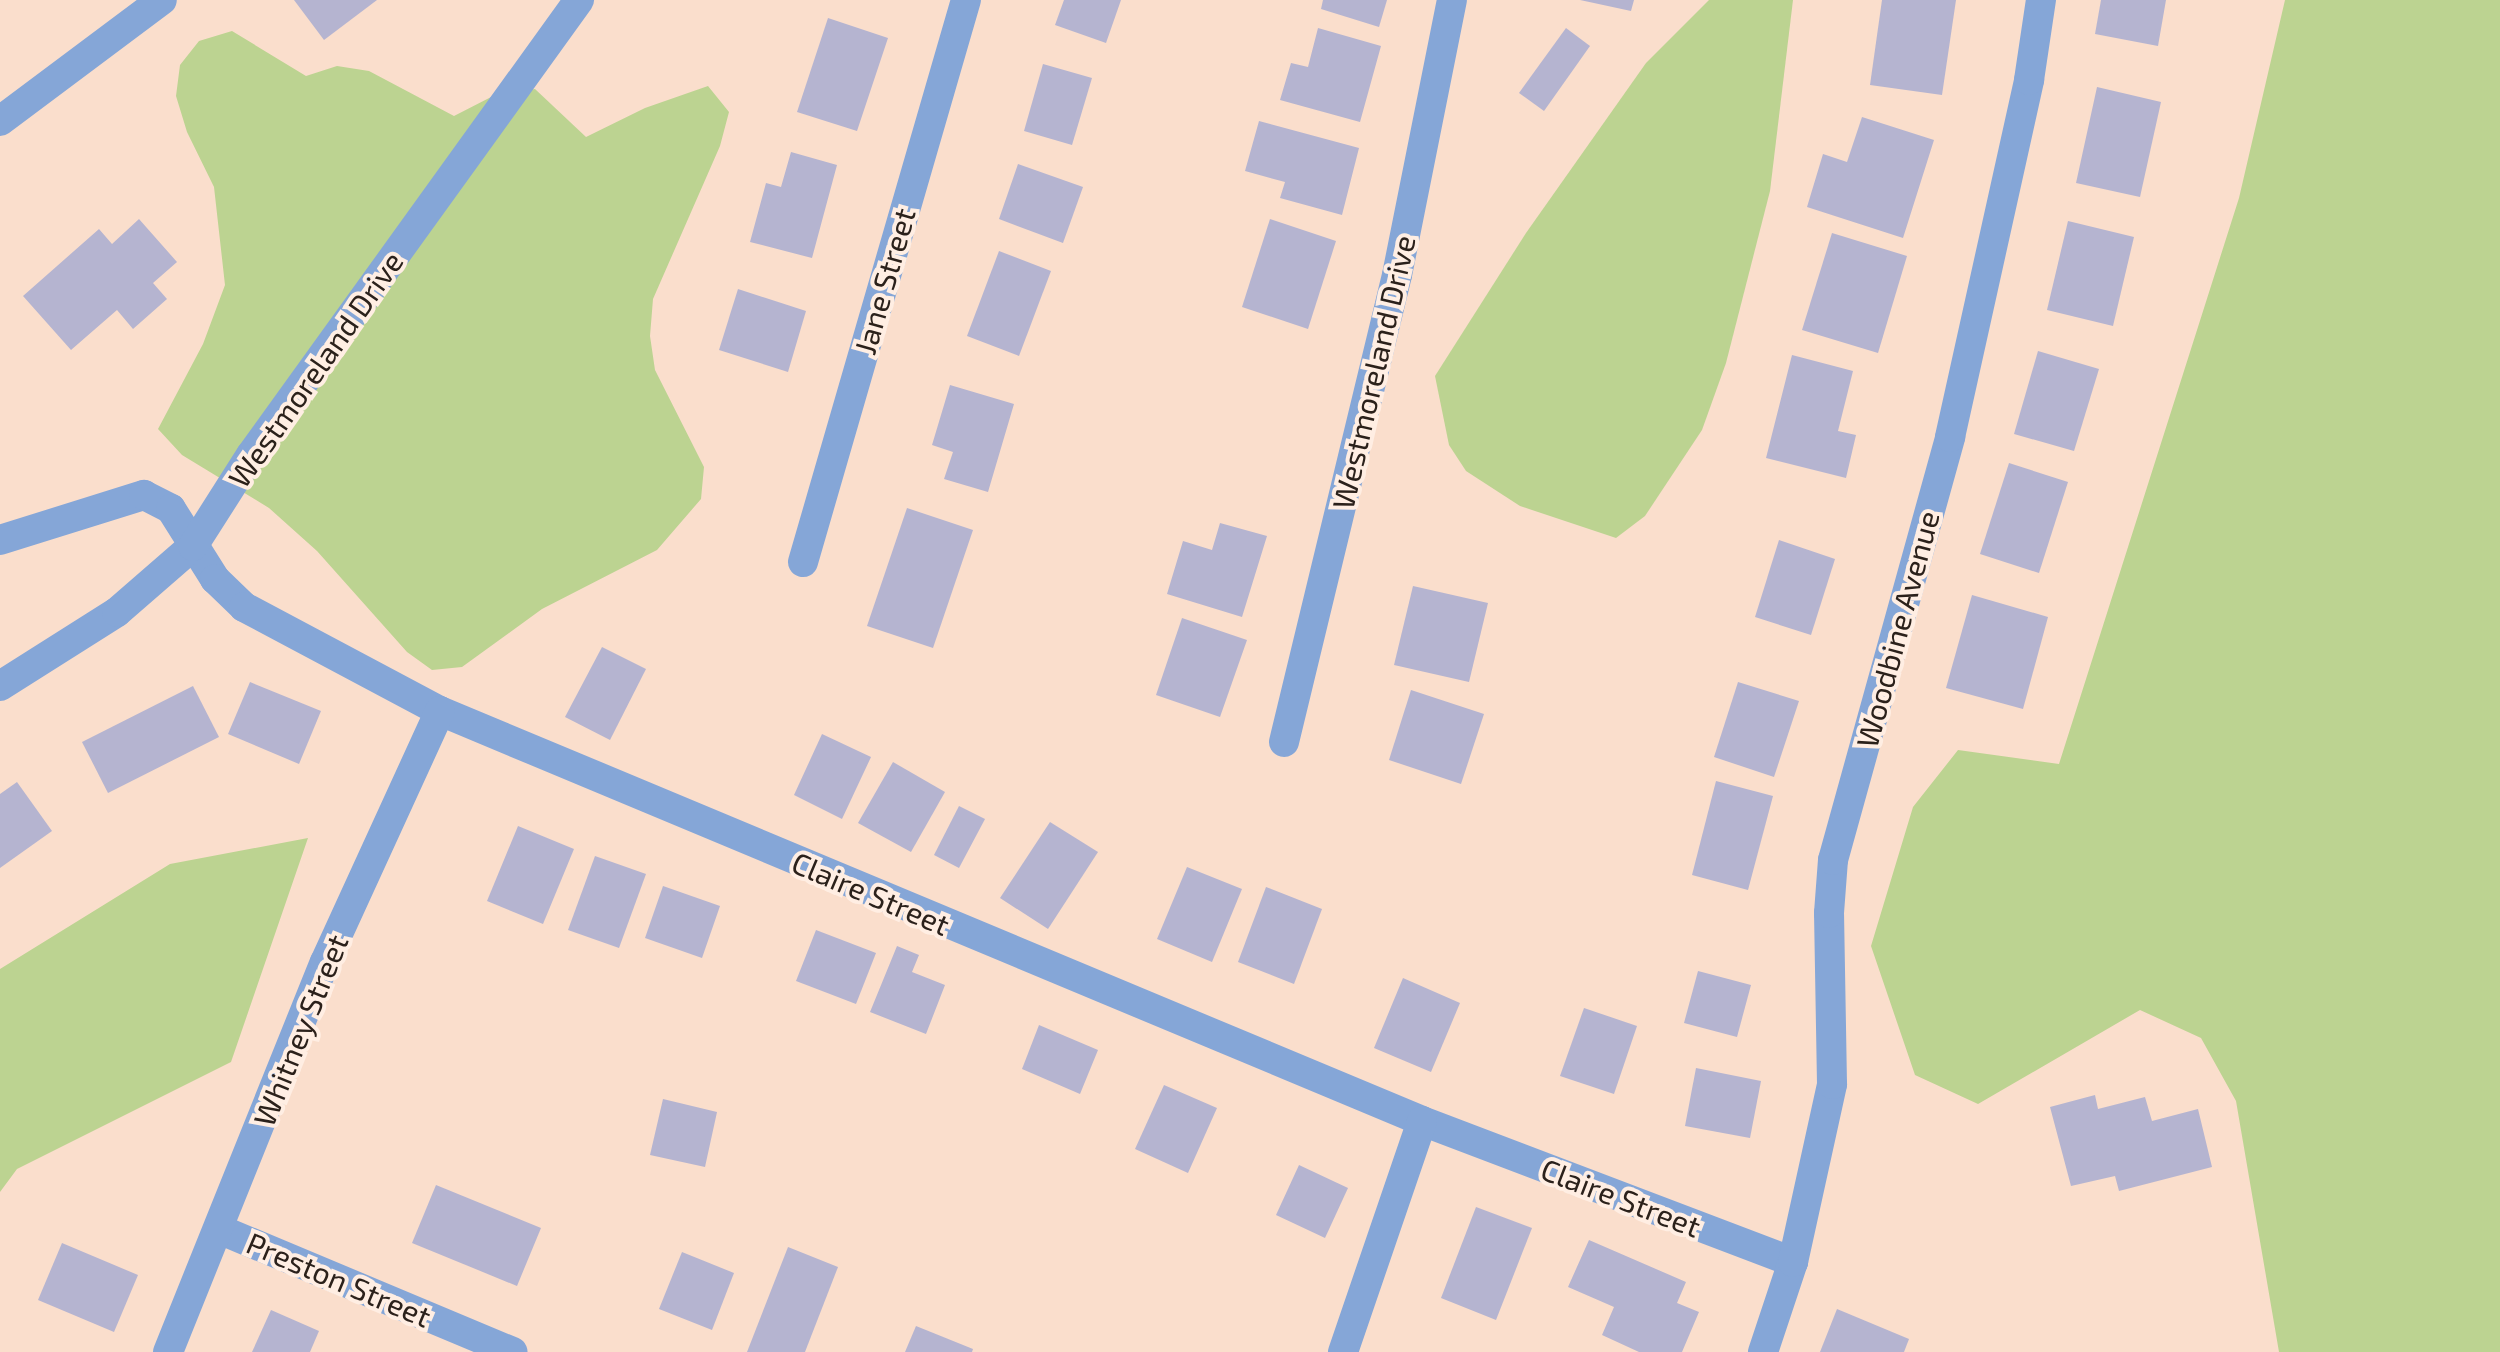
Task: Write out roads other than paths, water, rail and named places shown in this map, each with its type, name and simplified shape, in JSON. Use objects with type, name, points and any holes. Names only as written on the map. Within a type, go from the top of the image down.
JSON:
[{"type":"street","points":[[0,121],[162,0]]},
{"type":"street","name":"Westmoreland Drive","points":[[0,686],[117,612],[194,546],[251,454],[579,0]]},
{"type":"street","name":"Jane Street","points":[[803,562],[966,0]]},
{"type":"street","name":"Westmoreland Drive","points":[[1284,742],[1398,276],[1452,0]]},
{"type":"street","name":"Woodbine Avenue","points":[[1764,1352],[1793,1262],[1832,1084],[1829,913],[1833,860],[1950,437],[2029,80],[2042,0]]},
{"type":"street","name":"Claire Street","points":[[0,540],[144,495],[172,508],[215,579],[244,607],[440,712],[1422,1120],[1793,1262]]},
{"type":"street","name":"Whitney Street","points":[[168,1352],[221,1230],[325,962],[440,712]]},
{"type":"street","points":[[1343,1352],[1422,1120]]},
{"type":"street","name":"Preston Street","points":[[221,1230],[512,1352]]}]
